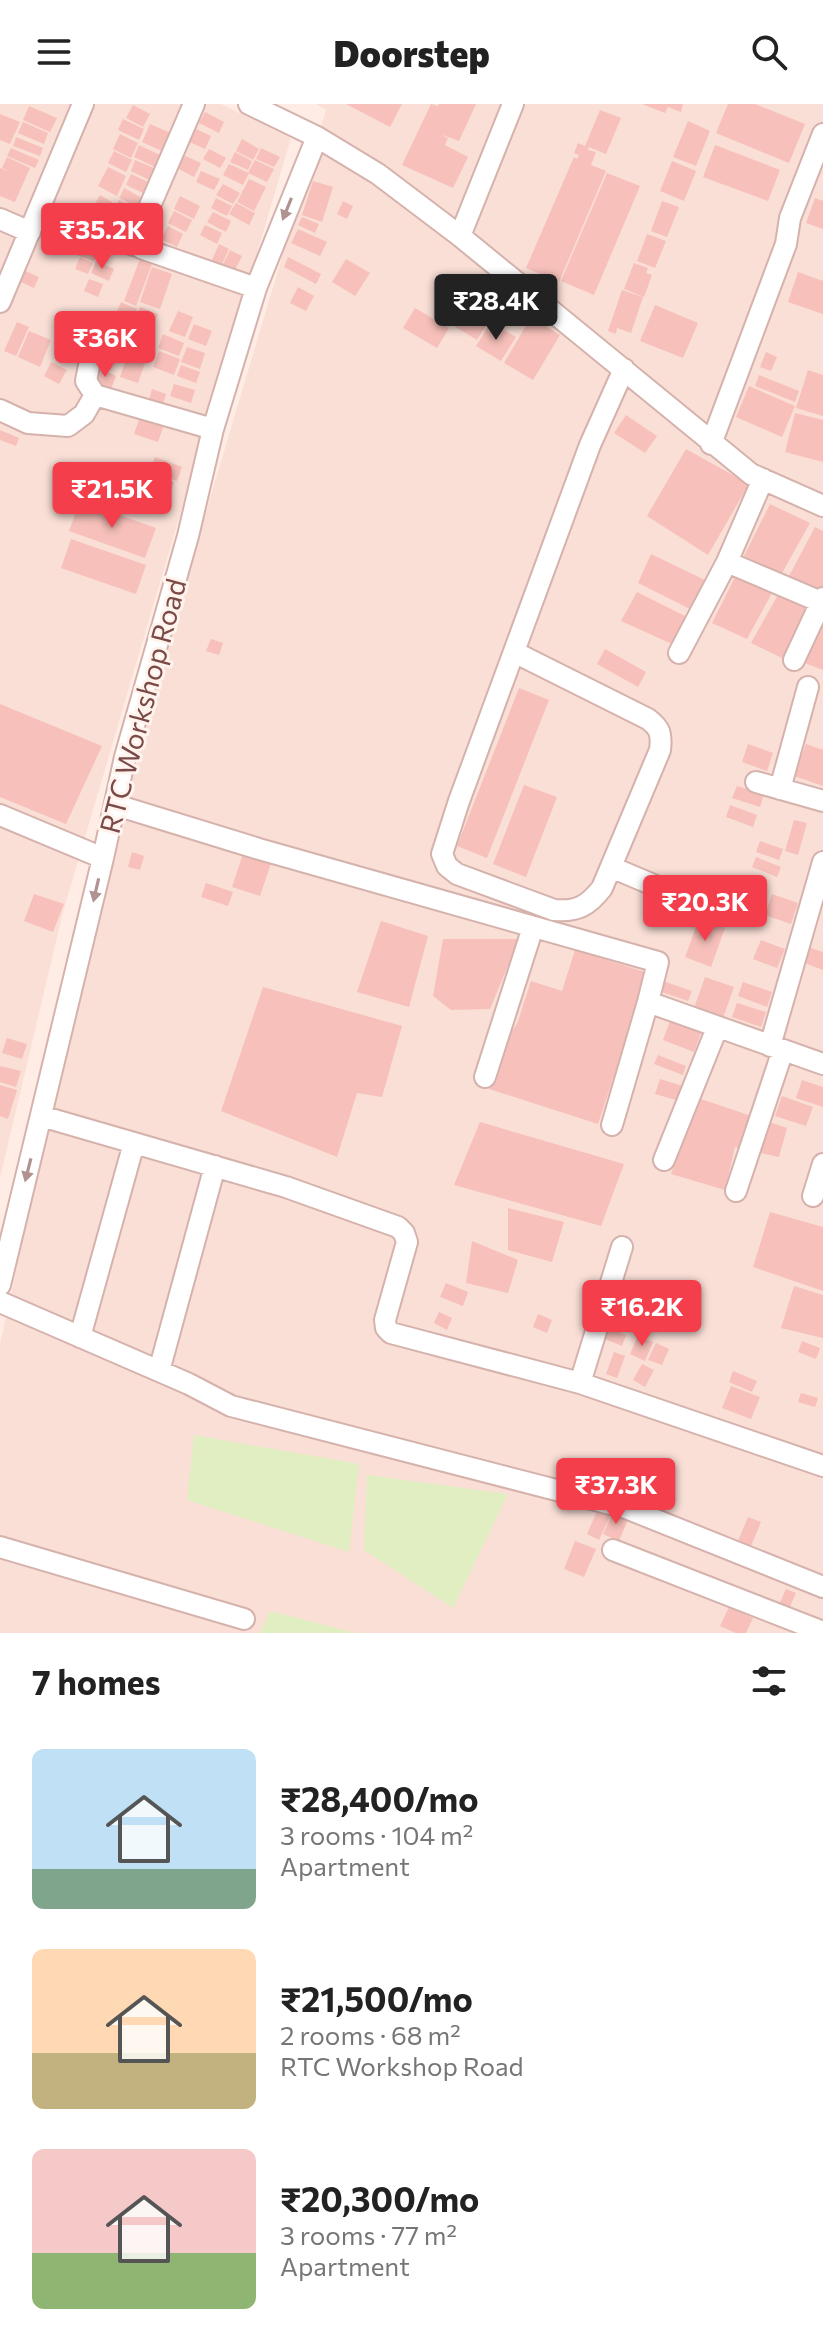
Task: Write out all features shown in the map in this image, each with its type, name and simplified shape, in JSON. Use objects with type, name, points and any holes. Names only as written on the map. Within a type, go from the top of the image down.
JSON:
[{"type":"street","points":[[2,292],[83,104]]},
{"type":"street","points":[[194,104],[137,246],[256,288]]},
{"type":"street","points":[[249,104],[317,137],[378,174],[460,236],[751,474],[823,506]]},
{"type":"street","points":[[460,236],[513,104]]},
{"type":"street","points":[[711,444],[786,244],[790,218],[823,134]]},
{"type":"street","name":"RTC Workshop Road","points":[[0,1285],[2,1261],[41,1116],[125,757],[188,536],[213,429],[256,288],[317,137]]},
{"type":"street","points":[[0,219],[30,232]]},
{"type":"street","points":[[93,345],[86,381],[95,395],[213,429]]},
{"type":"street","points":[[514,652],[648,719],[658,726],[662,736],[660,750],[602,888],[581,909],[554,910],[457,874],[443,861],[442,854],[459,801],[590,445],[624,369]]},
{"type":"street","points":[[0,410],[28,423],[68,426],[84,414],[95,395]]},
{"type":"street","points":[[679,653],[727,562],[763,479]]},
{"type":"street","points":[[727,562],[822,601],[794,660]]},
{"type":"street","points":[[780,789],[808,687]]},
{"type":"street","points":[[756,782],[823,801]]},
{"type":"street","points":[[116,805],[259,849],[658,962],[612,1125]]},
{"type":"street","points":[[0,815],[103,858]]},
{"type":"street","points":[[736,1191],[777,1048],[823,862]]},
{"type":"street","points":[[611,867],[703,906]]},
{"type":"street","points":[[485,1077],[533,927]]},
{"type":"street","points":[[648,1002],[823,1064]]},
{"type":"street","points":[[664,1160],[717,1028]]},
{"type":"street","points":[[41,1116],[286,1187],[398,1227],[407,1242],[385,1320],[386,1328],[391,1333],[580,1383],[823,1466]]},
{"type":"street","points":[[80,1337],[134,1143]]},
{"type":"street","points":[[813,1196],[823,1164]]},
{"type":"street","points":[[159,1371],[215,1166]]},
{"type":"street","points":[[580,1383],[622,1247]]},
{"type":"street","points":[[0,1302],[231,1406],[626,1508],[823,1587]]},
{"type":"street","points":[[0,1547],[244,1619]]},
{"type":"street","points":[[613,1550],[823,1632]]},
{"type":"shaded area","points":[[0,104],[221,104],[291,138],[63,912],[0,1178]]},
{"type":"shaded area","points":[[316,104],[823,104],[823,1633],[0,1633],[0,1344],[119,803],[326,110]]},
{"type":"green space","points":[[194,1435],[359,1464],[349,1552],[187,1500]]},
{"type":"green space","points":[[367,1475],[508,1494],[453,1608],[364,1550]]},
{"type":"green space","points":[[270,1611],[356,1633],[260,1633]]},
{"type":"building","points":[[346,104],[402,104],[390,127]]},
{"type":"building","points":[[431,104],[476,104],[459,141],[440,134],[448,138],[445,145],[468,157],[453,188],[402,165]]},
{"type":"building","points":[[642,104],[683,104],[681,112],[668,107],[665,113]]},
{"type":"building","points":[[728,104],[755,104],[805,124],[789,163],[716,133]]},
{"type":"building","points":[[133,105],[150,114],[143,127],[126,118]]},
{"type":"building","points":[[29,106],[57,118],[50,132],[23,120]]},
{"type":"building","points":[[600,110],[621,118],[606,154],[589,147],[588,150],[596,152],[591,165],[606,171],[559,282],[526,268],[574,157],[577,159],[579,155],[574,153],[578,143],[585,146]]},
{"type":"building","points":[[205,112],[224,122],[219,133],[199,123]]},
{"type":"building","points":[[0,114],[20,122],[10,144],[0,140]]},
{"type":"building","points":[[123,119],[144,129],[139,140],[118,130]]},
{"type":"building","points":[[688,121],[710,131],[696,166],[673,157]]},
{"type":"building","points":[[23,122],[48,133],[44,144],[18,133]]},
{"type":"building","points":[[150,124],[173,134],[164,152],[142,142]]},
{"type":"building","points":[[192,127],[211,136],[205,149],[185,140]]},
{"type":"building","points":[[120,134],[138,143],[131,158],[113,149]]},
{"type":"building","points":[[16,137],[43,148],[40,156],[13,146]]},
{"type":"building","points":[[242,139],[259,149],[253,160],[236,151]]},
{"type":"building","points":[[139,145],[160,155],[155,167],[134,157]]},
{"type":"building","points":[[715,145],[780,170],[768,201],[703,177]]},
{"type":"building","points":[[11,148],[39,160],[35,168],[7,156]]},
{"type":"building","points":[[261,148],[280,157],[274,167],[256,159]]},
{"type":"building","points":[[209,149],[226,158],[220,168],[203,159]]},
{"type":"building","points":[[114,151],[132,160],[126,172],[108,163]]},
{"type":"building","points":[[235,152],[252,161],[248,170],[230,162]]},
{"type":"building","points":[[183,155],[201,163],[194,177],[177,168]]},
{"type":"building","points":[[7,157],[30,168],[15,202],[0,196],[0,168],[9,171],[2,168]]},
{"type":"building","points":[[135,160],[154,168],[149,180],[131,171]]},
{"type":"building","points":[[255,160],[274,169],[267,182],[248,173]]},
{"type":"building","points":[[672,161],[696,171],[684,201],[660,191]]},
{"type":"building","points":[[229,164],[249,173],[243,185],[223,175]]},
{"type":"building","points":[[108,167],[126,176],[117,196],[98,186]]},
{"type":"building","points":[[201,171],[220,179],[214,190],[196,182]]},
{"type":"building","points":[[607,173],[640,186],[594,295],[561,281]]},
{"type":"building","points":[[131,174],[148,182],[143,193],[126,185]]},
{"type":"building","points":[[249,179],[266,187],[254,211],[237,202]]},
{"type":"building","points":[[313,181],[333,187],[322,222],[302,215]]},
{"type":"building","points":[[223,184],[240,193],[233,204],[216,195]]},
{"type":"building","points":[[124,188],[142,198],[137,207],[119,198]]},
{"type":"building","points":[[100,195],[112,202],[105,215],[92,209]]},
{"type":"building","points":[[180,196],[200,206],[194,219],[174,209]]},
{"type":"building","points":[[216,198],[232,206],[227,216],[211,208]]},
{"type":"building","points":[[815,198],[823,201],[823,229],[806,223]]},
{"type":"building","points":[[119,200],[138,210],[133,221],[113,211]]},
{"type":"building","points":[[343,201],[353,206],[347,219],[337,214]]},
{"type":"building","points":[[662,201],[679,207],[667,237],[651,231]]},
{"type":"building","points":[[236,203],[255,213],[249,225],[229,214]]},
{"type":"building","points":[[92,211],[105,217],[100,227],[87,221]]},
{"type":"building","points":[[174,211],[192,220],[186,232],[168,223]]},
{"type":"building","points":[[213,212],[231,221],[226,232],[207,222]]},
{"type":"building","points":[[302,217],[319,224],[315,233],[298,225]]},
{"type":"building","points":[[84,224],[100,229],[96,242],[80,236]]},
{"type":"building","points":[[205,225],[222,233],[217,244],[200,235]]},
{"type":"building","points":[[168,226],[183,234],[177,247],[161,239]]},
{"type":"building","points":[[106,229],[127,239],[119,254],[99,244]]},
{"type":"building","points":[[298,229],[327,242],[320,256],[291,243]]},
{"type":"building","points":[[647,234],[666,241],[655,268],[637,261]]},
{"type":"building","points":[[219,244],[229,249],[222,264],[212,260]]},
{"type":"building","points":[[81,245],[98,252],[94,262],[77,255]]},
{"type":"building","points":[[230,250],[242,256],[234,272],[222,266]]},
{"type":"building","points":[[80,257],[93,263],[88,274],[75,269]]},
{"type":"building","points":[[288,257],[321,274],[316,284],[284,267]]},
{"type":"building","points":[[140,259],[152,264],[136,306],[124,301]]},
{"type":"building","points":[[346,259],[370,273],[355,296],[332,282]]},
{"type":"building","points":[[96,261],[114,269],[109,281],[91,273]]},
{"type":"building","points":[[634,263],[648,268],[646,273],[652,275],[644,297],[624,289]]},
{"type":"building","points":[[152,267],[172,274],[160,309],[140,302]]},
{"type":"building","points":[[19,268],[39,277],[34,288],[14,279]]},
{"type":"building","points":[[798,272],[823,281],[823,314],[788,302]]},
{"type":"building","points":[[89,279],[103,284],[98,297],[84,291]]},
{"type":"building","points":[[298,287],[314,296],[306,311],[290,303]]},
{"type":"building","points":[[622,290],[643,297],[631,333],[617,328],[616,334],[608,331]]},
{"type":"building","points":[[449,293],[490,318],[477,340],[436,315]]},
{"type":"building","points":[[121,302],[137,309],[130,325],[114,318]]},
{"type":"building","points":[[655,305],[698,323],[683,358],[640,341]]},
{"type":"building","points":[[140,307],[158,314],[149,340],[131,333]]},
{"type":"building","points":[[415,308],[449,328],[437,348],[403,328]]},
{"type":"building","points":[[178,311],[193,317],[185,337],[169,331]]},
{"type":"building","points":[[65,313],[83,321],[73,344],[55,336]]},
{"type":"building","points":[[531,317],[560,335],[533,380],[504,363]]},
{"type":"building","points":[[94,318],[110,325],[103,341],[87,334]]},
{"type":"building","points":[[17,322],[29,327],[16,356],[4,351]]},
{"type":"building","points":[[115,322],[130,327],[125,341],[110,336]]},
{"type":"building","points":[[491,322],[516,337],[501,361],[476,346]]},
{"type":"building","points":[[194,324],[212,331],[206,346],[188,339]]},
{"type":"building","points":[[29,331],[51,340],[40,367],[18,357]]},
{"type":"building","points":[[163,334],[184,343],[179,356],[158,348]]},
{"type":"building","points":[[111,340],[125,346],[119,360],[105,353]]},
{"type":"building","points":[[131,344],[149,351],[138,383],[120,377]]},
{"type":"building","points":[[187,347],[205,353],[200,369],[181,362]]},
{"type":"building","points":[[159,351],[180,359],[174,375],[153,367]]},
{"type":"building","points":[[766,352],[777,357],[771,371],[760,367]]},
{"type":"building","points":[[51,362],[67,370],[59,384],[44,376]]},
{"type":"building","points":[[181,365],[200,372],[196,383],[177,376]]},
{"type":"building","points":[[100,369],[116,376],[111,389],[94,382]]},
{"type":"building","points":[[808,370],[823,375],[823,416],[796,408]]},
{"type":"building","points":[[759,375],[799,391],[795,402],[755,386]]},
{"type":"building","points":[[174,384],[195,390],[191,403],[170,396]]},
{"type":"building","points":[[749,386],[795,406],[782,437],[736,417]]},
{"type":"building","points":[[152,389],[166,394],[162,407],[148,403]]},
{"type":"building","points":[[795,413],[823,420],[823,462],[785,452]]},
{"type":"building","points":[[141,414],[165,422],[158,442],[134,434]]},
{"type":"building","points":[[626,415],[657,436],[645,453],[614,433]]},
{"type":"building","points":[[0,430],[19,438],[16,446],[0,440]]},
{"type":"building","points":[[686,449],[749,484],[708,555],[647,516]]},
{"type":"building","points":[[155,457],[182,467],[177,481],[150,470]]},
{"type":"building","points":[[149,473],[174,482],[166,505],[140,496]]},
{"type":"building","points":[[80,501],[156,528],[145,558],[69,531]]},
{"type":"building","points":[[770,504],[810,523],[781,575],[744,556]]},
{"type":"building","points":[[815,527],[823,531],[823,586],[819,594],[788,578]]},
{"type":"building","points":[[71,539],[146,565],[136,594],[61,568]]},
{"type":"building","points":[[651,554],[707,581],[692,610],[638,583]]},
{"type":"building","points":[[736,575],[773,591],[747,639],[712,623]]},
{"type":"building","points":[[637,592],[687,617],[672,644],[621,621]]},
{"type":"building","points":[[779,593],[808,608],[784,659],[751,643]]},
{"type":"building","points":[[823,619],[823,670],[802,662]]},
{"type":"building","points":[[211,639],[223,643],[219,655],[206,651]]},
{"type":"building","points":[[605,649],[646,672],[638,687],[597,664]]},
{"type":"building","points":[[519,688],[549,700],[487,858],[457,846]]},
{"type":"building","points":[[0,704],[102,746],[66,824],[0,797]]},
{"type":"building","points":[[748,744],[773,753],[767,771],[742,762]]},
{"type":"building","points":[[806,744],[823,750],[823,786],[794,776]]},
{"type":"building","points":[[524,785],[557,797],[526,877],[493,864]]},
{"type":"building","points":[[737,786],[764,794],[760,807],[732,798]]},
{"type":"building","points":[[730,805],[757,815],[753,827],[726,817]]},
{"type":"building","points":[[794,820],[807,823],[798,855],[785,851]]},
{"type":"building","points":[[760,841],[783,849],[779,860],[756,852]]},
{"type":"building","points":[[245,848],[273,857],[260,896],[232,887]]},
{"type":"building","points":[[132,852],[144,856],[140,870],[128,867]]},
{"type":"building","points":[[756,857],[781,867],[777,877],[752,867]]},
{"type":"building","points":[[206,883],[233,892],[228,906],[201,897]]},
{"type":"building","points":[[34,894],[64,904],[53,932],[24,921]]},
{"type":"building","points":[[772,894],[798,903],[791,924],[765,915]]},
{"type":"building","points":[[699,919],[725,928],[711,967],[685,957]]},
{"type":"building","points":[[381,921],[428,936],[409,1007],[357,992]]},
{"type":"building","points":[[443,939],[519,939],[490,1009],[451,1010],[433,996]]},
{"type":"building","points":[[761,940],[785,949],[777,968],[753,959]]},
{"type":"building","points":[[808,947],[823,952],[823,970],[802,962]]},
{"type":"building","points":[[575,950],[648,973],[598,1124],[489,1089],[507,1037],[517,1024],[531,981],[562,991]]},
{"type":"building","points":[[705,977],[734,987],[723,1018],[694,1008]]},
{"type":"building","points":[[663,981],[692,991],[688,1001],[659,991]]},
{"type":"building","points":[[743,982],[772,992],[767,1007],[738,996]]},
{"type":"building","points":[[263,987],[402,1026],[382,1097],[357,1093],[337,1157],[221,1111]]},
{"type":"building","points":[[737,1003],[766,1012],[761,1027],[732,1017]]},
{"type":"building","points":[[670,1021],[701,1033],[694,1052],[663,1040]]},
{"type":"building","points":[[7,1038],[27,1044],[22,1059],[2,1053]]},
{"type":"building","points":[[658,1055],[686,1066],[683,1075],[654,1064]]},
{"type":"building","points":[[0,1066],[21,1071],[16,1087],[0,1082]]},
{"type":"building","points":[[660,1079],[683,1086],[679,1101],[655,1094]]},
{"type":"building","points":[[802,1080],[823,1087],[823,1107],[796,1098]]},
{"type":"building","points":[[0,1085],[17,1090],[8,1119],[0,1116]]},
{"type":"building","points":[[782,1096],[813,1107],[806,1126],[775,1116]]},
{"type":"building","points":[[701,1099],[787,1128],[779,1157],[735,1147],[725,1190],[671,1174]]},
{"type":"building","points":[[480,1122],[624,1164],[601,1226],[454,1185]]},
{"type":"building","points":[[508,1208],[564,1222],[552,1262],[508,1250]]},
{"type":"building","points":[[770,1212],[823,1227],[823,1291],[753,1267]]},
{"type":"building","points":[[472,1241],[518,1260],[508,1293],[466,1283]]},
{"type":"building","points":[[446,1283],[468,1292],[463,1306],[440,1297]]},
{"type":"building","points":[[794,1286],[823,1295],[823,1338],[781,1328]]},
{"type":"building","points":[[439,1312],[452,1318],[447,1330],[434,1323]]},
{"type":"building","points":[[538,1314],[552,1320],[547,1333],[533,1327]]},
{"type":"building","points":[[610,1328],[626,1335],[622,1346],[605,1339]]},
{"type":"building","points":[[638,1336],[653,1342],[645,1361],[630,1354]]},
{"type":"building","points":[[802,1341],[820,1348],[816,1359],[798,1352]]},
{"type":"building","points":[[656,1343],[669,1349],[662,1365],[648,1360]]},
{"type":"building","points":[[614,1352],[625,1356],[617,1378],[606,1374]]},
{"type":"building","points":[[642,1364],[654,1370],[645,1387],[633,1380]]},
{"type":"building","points":[[733,1371],[757,1381],[752,1392],[729,1382]]},
{"type":"building","points":[[731,1386],[760,1397],[751,1419],[722,1408]]},
{"type":"building","points":[[801,1393],[818,1398],[815,1407],[798,1402]]},
{"type":"building","points":[[598,1509],[611,1514],[599,1540],[587,1534]]},
{"type":"building","points":[[614,1510],[629,1517],[619,1541],[603,1534]]},
{"type":"building","points":[[748,1517],[761,1522],[751,1546],[738,1541]]},
{"type":"building","points":[[575,1541],[596,1549],[584,1577],[564,1569]]},
{"type":"building","points":[[786,1589],[796,1593],[788,1611],[778,1607]]},
{"type":"building","points":[[729,1607],[753,1618],[746,1633],[736,1633],[720,1626]]}]
